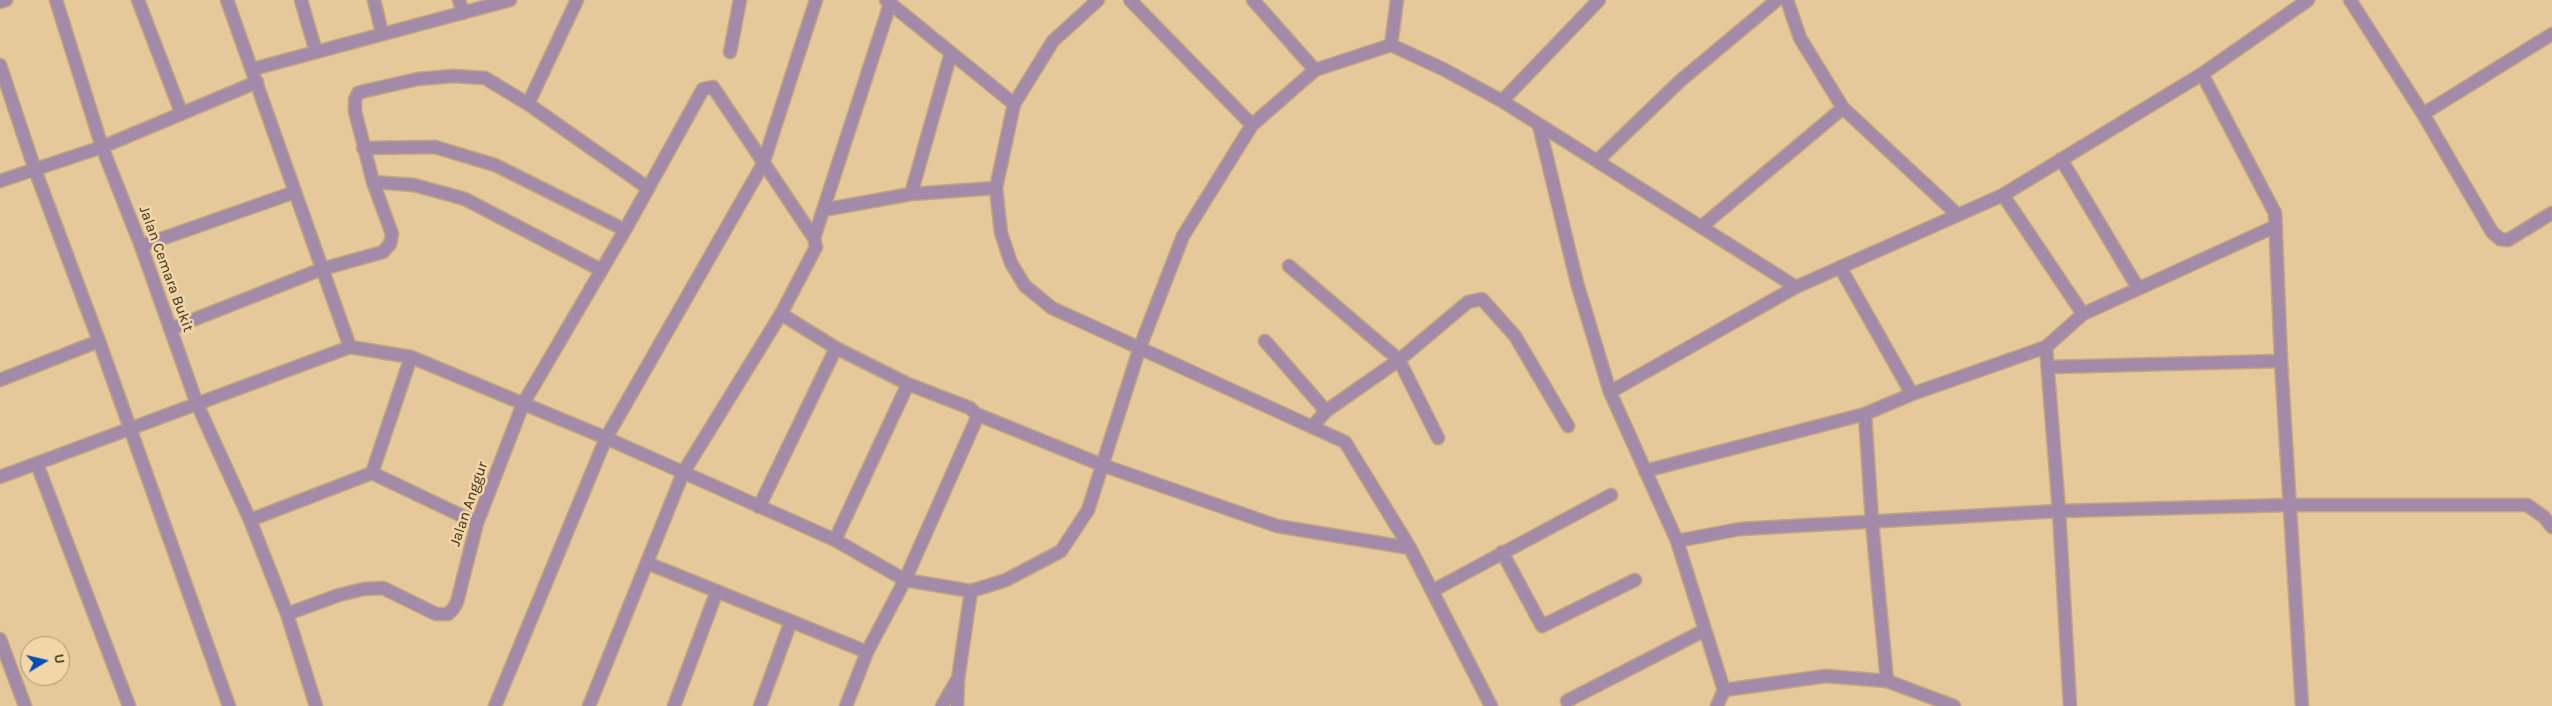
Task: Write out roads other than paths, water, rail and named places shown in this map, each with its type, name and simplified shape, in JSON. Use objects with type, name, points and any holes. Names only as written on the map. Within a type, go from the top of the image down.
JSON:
[{"type":"street","points":[[0,2],[6,0]]},
{"type":"street","name":"Jalan Cemara Bukit","points":[[56,0],[102,147],[141,246],[197,404],[250,520],[287,614],[316,706]]},
{"type":"street","points":[[138,0],[181,112]]},
{"type":"street","points":[[228,0],[350,347]]},
{"type":"street","points":[[301,0],[316,52]]},
{"type":"street","points":[[374,0],[382,33]]},
{"type":"street","points":[[459,0],[463,13]]},
{"type":"street","points":[[253,69],[510,0]]},
{"type":"street","points":[[528,104],[577,0]]},
{"type":"street","points":[[730,52],[740,0]]},
{"type":"street","points":[[495,706],[606,438],[763,164],[816,0]]},
{"type":"street","points":[[1098,0],[1053,40],[1014,104],[996,188],[1001,233],[1010,263],[1025,286],[1052,308],[1345,442],[1410,548],[1491,706]]},
{"type":"street","points":[[1130,0],[1252,125]]},
{"type":"street","points":[[1253,0],[1315,70]]},
{"type":"street","points":[[1391,44],[1397,0]]},
{"type":"street","points":[[1502,101],[1599,0]]},
{"type":"street","points":[[1597,161],[1680,81],[1777,0]]},
{"type":"street","points":[[1786,0],[1800,38],[1843,108],[1958,214]]},
{"type":"street","points":[[1610,392],[1796,287],[2002,195],[2202,74],[2308,0]]},
{"type":"street","points":[[2350,0],[2423,114],[2496,237],[2508,240],[2552,213]]},
{"type":"street","points":[[589,706],[683,473],[781,314],[815,252],[814,238],[888,2],[1014,104]]},
{"type":"street","points":[[2423,114],[2552,34]]},
{"type":"street","points":[[0,477],[350,347],[411,357],[606,438],[835,540],[905,580],[971,591],[1006,580],[1061,551],[1088,510],[1140,348],[1183,236],[1252,125],[1315,70],[1391,44],[1443,69],[1502,101],[1796,287]]},
{"type":"street","points":[[911,194],[951,53]]},
{"type":"street","points":[[0,65],[35,170],[131,429],[229,706]]},
{"type":"street","points":[[2202,74],[2275,212],[2281,362],[2302,706]]},
{"type":"street","points":[[170,329],[322,269],[383,252],[390,244],[392,234],[363,148],[355,100],[358,93],[365,90],[418,79],[453,76],[485,78],[528,104],[648,188]]},
{"type":"street","points":[[0,181],[102,147],[181,112],[257,82]]},
{"type":"street","name":"Jalan Anggur","points":[[287,614],[339,595],[364,589],[383,588],[430,612],[440,615],[448,614],[457,602],[477,523],[523,404],[625,230],[703,89],[708,87],[715,88],[763,164]]},
{"type":"street","points":[[1701,227],[1843,108]]},
{"type":"street","points":[[1539,125],[1576,283],[1610,392],[1677,541],[1724,690],[1717,706]]},
{"type":"street","points":[[363,148],[435,147],[495,165],[625,230]]},
{"type":"street","points":[[2061,159],[2138,288]]},
{"type":"street","points":[[763,164],[814,238]]},
{"type":"street","points":[[373,182],[414,185],[465,200],[601,270]]},
{"type":"street","points":[[823,210],[911,194],[996,188]]},
{"type":"street","points":[[141,246],[295,192]]},
{"type":"street","points":[[2002,195],[2083,314]]},
{"type":"street","points":[[1645,472],[1865,414],[1912,394],[2046,347],[2083,314],[2276,226]]},
{"type":"street","points":[[1289,266],[1398,360],[1438,438]]},
{"type":"street","points":[[1840,267],[1912,394]]},
{"type":"street","points":[[1312,427],[1326,411],[1398,360],[1468,302],[1482,299],[1515,336],[1568,426]]},
{"type":"street","points":[[781,314],[836,348],[908,384],[970,408],[976,414],[1102,465],[1277,526],[1410,548]]},
{"type":"street","points":[[1,376],[99,341]]},
{"type":"street","points":[[1265,341],[1326,411]]},
{"type":"street","points":[[2046,347],[2059,511],[2070,706]]},
{"type":"street","points":[[759,507],[836,348]]},
{"type":"street","points":[[372,473],[411,357]]},
{"type":"street","points":[[2049,367],[2281,362]]},
{"type":"street","points":[[835,540],[908,384]]},
{"type":"street","points":[[846,706],[868,652],[905,580],[976,420],[976,414]]},
{"type":"street","points":[[1865,414],[1872,522],[1887,682]]},
{"type":"street","points":[[37,464],[129,706]]},
{"type":"street","points":[[250,520],[372,473],[477,523]]},
{"type":"street","points":[[1432,591],[1611,495]]},
{"type":"street","points":[[1677,541],[1740,529],[2059,511],[2289,506],[2527,505],[2544,517],[2552,527]]},
{"type":"street","points":[[1502,552],[1542,626],[1635,580]]},
{"type":"street","points":[[647,563],[868,652]]},
{"type":"street","points":[[674,706],[717,591]]},
{"type":"street","points":[[957,706],[958,678],[971,591]]},
{"type":"street","points":[[760,706],[791,621]]},
{"type":"street","points":[[1567,701],[1705,630]]},
{"type":"street","points":[[0,639],[25,706]]},
{"type":"street","points":[[1724,690],[1826,676],[1887,682],[1954,706]]},
{"type":"street","points":[[942,706],[958,678]]}]
